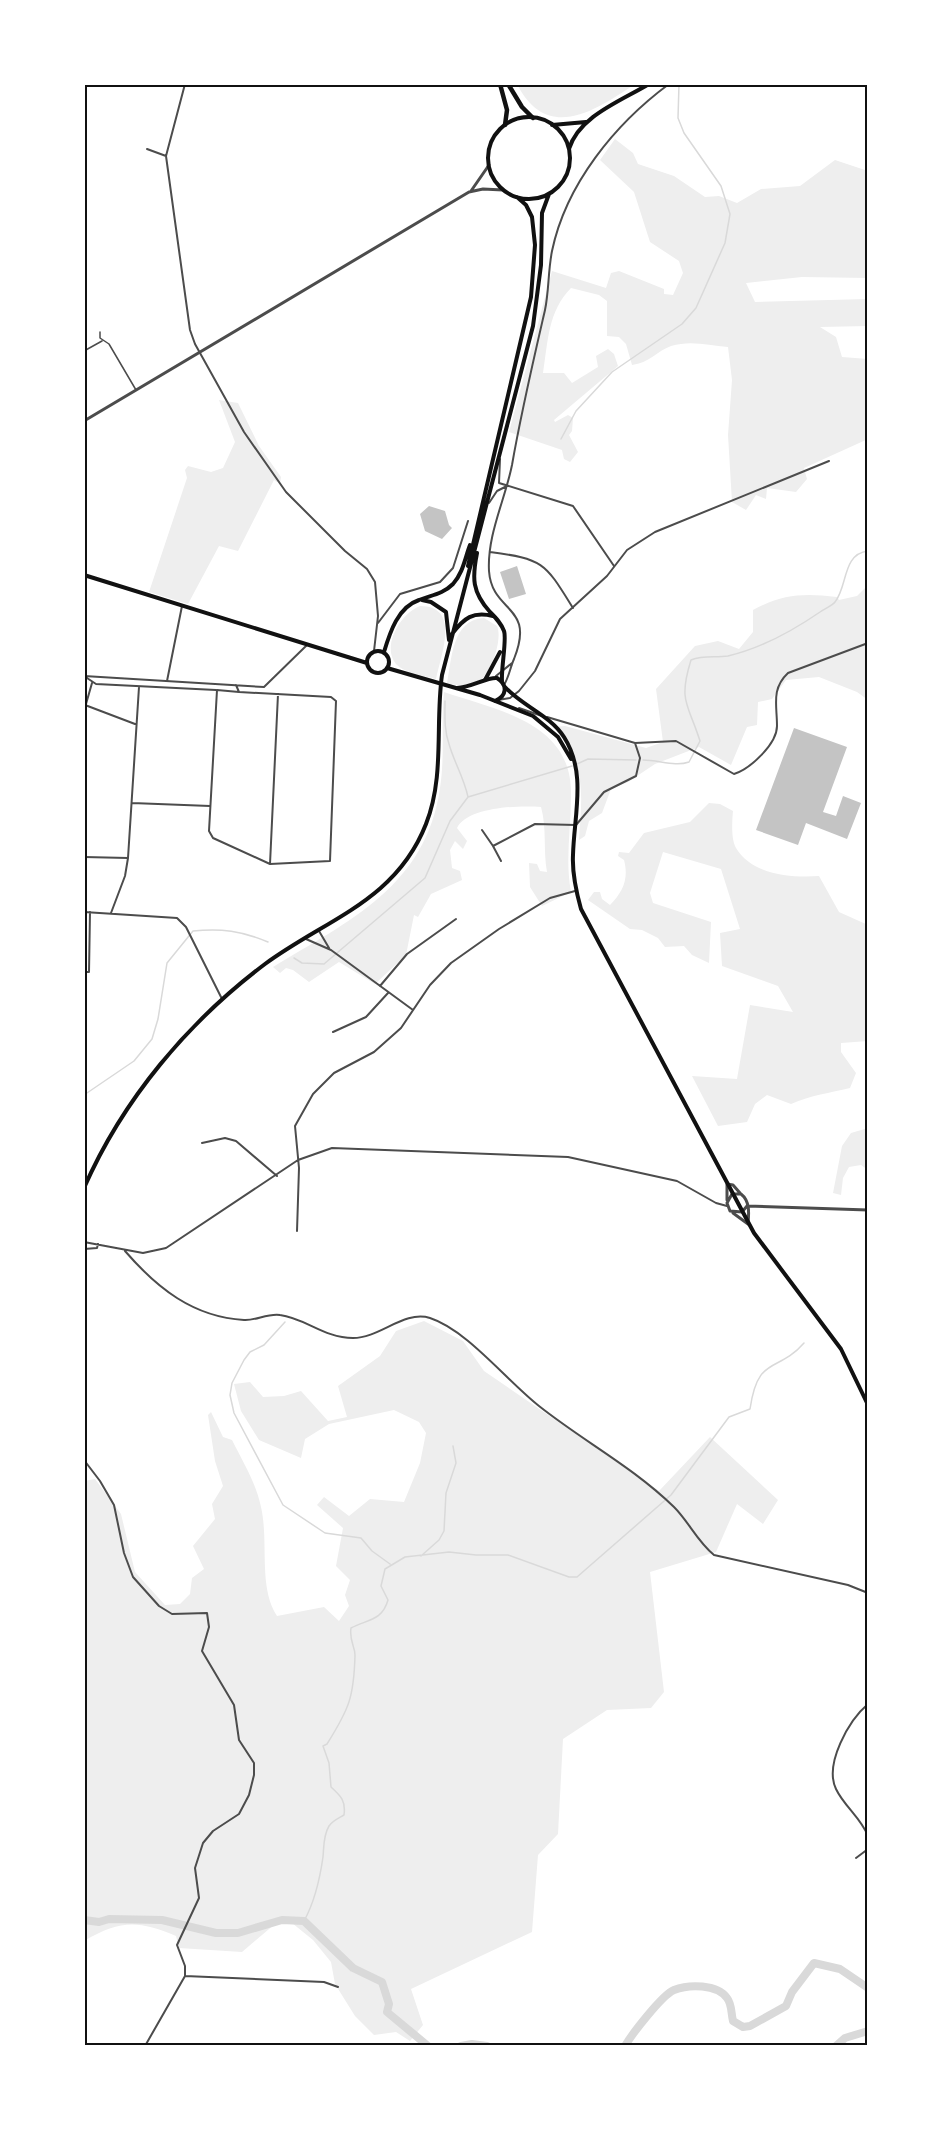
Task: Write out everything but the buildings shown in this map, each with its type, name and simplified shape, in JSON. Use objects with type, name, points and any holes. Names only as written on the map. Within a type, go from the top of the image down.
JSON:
[{"type":"highway","points":[[500,84],[507,110],[505,125]]},
{"type":"highway","points":[[508,84],[522,107],[533,118]]},
{"type":"main road","points":[[84,1188],[103,1150],[140,1089],[177,1044],[222,999],[266,963],[376,894],[410,856],[426,824],[438,769],[438,704],[449,644],[465,581],[489,503],[536,307],[542,213],[549,194],[566,175],[569,150],[577,131],[587,122],[649,84]]},
{"type":"main road","points":[[549,194],[528,199],[517,197],[503,190],[494,179],[489,165],[491,143],[505,125],[523,118],[533,118],[552,125],[587,122]]},
{"type":"main road","points":[[552,125],[566,140],[569,150]]},
{"type":"main road","points":[[465,581],[474,533],[531,297],[535,245],[533,223],[526,206],[517,197]]},
{"type":"main road","points":[[384,652],[394,624],[407,606],[443,592],[453,584],[461,573],[474,533]]},
{"type":"main road","points":[[480,534],[472,582],[476,594],[504,630],[501,674],[504,693],[496,700]]},
{"type":"main road","points":[[84,575],[367,663],[371,670],[377,673],[387,668],[496,700],[533,716],[548,726],[566,748],[576,769]]},
{"type":"main road","points":[[418,600],[431,602],[446,612],[449,644]]},
{"type":"main road","points":[[451,636],[469,616],[480,613],[494,616]]},
{"type":"main road","points":[[485,698],[482,691],[484,682],[503,646]]},
{"type":"main road","points":[[367,663],[374,651],[384,652]]},
{"type":"main road","points":[[384,652],[389,660],[387,668]]},
{"type":"main road","points":[[453,688],[470,687],[494,677],[513,697],[542,716],[563,735],[576,769],[578,794],[573,856],[576,891],[581,909],[748,1224],[770,1258],[841,1349],[868,1405]]},
{"type":"street","points":[[185,84],[166,156],[190,330],[244,432],[286,492],[345,551],[367,569],[377,591],[378,623],[374,651]]},
{"type":"street","points":[[503,684],[521,644],[521,627],[492,584],[490,552],[507,486],[519,419],[547,299],[552,251],[574,194],[605,144],[623,123],[669,84]]},
{"type":"street","points":[[147,149],[166,156]]},
{"type":"street","points":[[469,192],[489,165]]},
{"type":"street","points":[[84,421],[469,192],[483,189],[503,190]]},
{"type":"street","points":[[500,456],[499,483],[573,506],[615,566]]},
{"type":"street","points":[[496,700],[513,697],[519,691],[535,671],[557,624],[615,566],[627,550],[655,532],[829,461]]},
{"type":"street","points":[[489,503],[497,491],[507,486]]},
{"type":"street","points":[[378,623],[400,594],[440,582],[453,568],[468,521]]},
{"type":"street","points":[[490,552],[524,558],[547,567],[573,608]]},
{"type":"street","points":[[167,681],[182,606]]},
{"type":"street","points":[[507,706],[635,744],[676,741],[729,772],[742,771],[759,757],[776,732],[775,705],[781,681],[788,673],[868,643]]},
{"type":"street","points":[[84,676],[264,687],[307,645]]},
{"type":"street","points":[[494,677],[501,674],[512,663]]},
{"type":"street","points":[[84,676],[96,684],[217,690],[331,697],[336,701],[330,861],[270,864],[213,838],[209,831],[217,690]]},
{"type":"street","points":[[84,711],[90,682],[96,676]]},
{"type":"street","points":[[96,676],[94,681],[96,684]]},
{"type":"street","points":[[139,687],[144,684],[140,679]]},
{"type":"street","points":[[111,913],[125,876],[128,858],[139,687],[135,681],[140,679]]},
{"type":"street","points":[[217,690],[231,689],[236,685]]},
{"type":"street","points":[[236,685],[239,692]]},
{"type":"street","points":[[509,692],[519,691]]},
{"type":"street","points":[[270,864],[278,694]]},
{"type":"street","points":[[85,705],[135,724]]},
{"type":"street","points":[[493,846],[535,824],[576,825],[604,792],[636,776],[640,758],[635,744]]},
{"type":"street","points":[[132,803],[210,807]]},
{"type":"street","points":[[482,830],[501,861]]},
{"type":"street","points":[[84,856],[128,858]]},
{"type":"street","points":[[297,1231],[298,1160],[295,1126],[313,1094],[334,1073],[374,1052],[401,1028],[430,985],[451,963],[469,949],[550,898],[576,891]]},
{"type":"street","points":[[84,912],[177,918],[184,924],[222,999]]},
{"type":"street","points":[[84,972],[89,972],[90,912]]},
{"type":"street","points":[[380,986],[407,954],[456,919]]},
{"type":"street","points":[[319,931],[331,950]]},
{"type":"street","points":[[306,939],[331,950],[414,1011]]},
{"type":"street","points":[[333,1032],[366,1017],[388,993]]},
{"type":"street","points":[[202,1143],[225,1138],[236,1141],[277,1176]]},
{"type":"street","points":[[84,1242],[143,1253],[178,1242],[298,1160],[332,1148],[568,1157],[677,1181],[716,1203],[727,1206],[748,1224]]},
{"type":"street","points":[[727,1206],[727,1184],[733,1185],[746,1199],[748,1224]]},
{"type":"street","points":[[728,1200],[732,1194],[741,1194]]},
{"type":"street","points":[[733,1213],[742,1212],[747,1206]]},
{"type":"street","points":[[747,1206],[868,1210]]},
{"type":"street","points":[[84,1249],[97,1248],[98,1244]]},
{"type":"street","points":[[125,1251],[156,1285],[184,1302],[211,1313],[245,1320],[279,1314],[321,1333],[353,1338],[386,1330],[413,1316],[429,1318],[451,1328],[473,1345],[541,1408],[599,1447],[645,1482],[675,1508],[700,1545],[714,1555],[848,1585],[868,1593]]},
{"type":"street","points":[[84,1461],[100,1481],[114,1505],[124,1553],[133,1577],[159,1606],[172,1614],[207,1613],[209,1627],[202,1651],[234,1705],[238,1740],[254,1764],[249,1795],[239,1814],[213,1831],[203,1843],[195,1869],[199,1898],[177,1945],[185,1966],[185,1976],[145,2046]]},
{"type":"street","points":[[84,1469],[87,1465]]},
{"type":"street","points":[[868,1704],[838,1744],[834,1774],[834,1787],[868,1836]]},
{"type":"street","points":[[856,1858],[868,1849]]},
{"type":"street","points":[[185,1976],[324,1982],[338,1987]]},
{"type":"lane","points":[[100,332],[102,340],[109,344],[136,390]]},
{"type":"lane","points":[[84,351],[102,340]]},
{"type":"shaded area","points":[[517,84],[635,84],[604,104],[588,111],[572,116],[557,117],[542,113],[529,102]]},
{"type":"shaded area","points":[[615,139],[633,153],[638,164],[674,176],[705,197],[719,196],[737,203],[761,189],[800,186],[835,160],[868,171],[868,278],[802,277],[746,283],[755,302],[868,299],[868,326],[820,327],[836,337],[842,357],[868,359],[868,439],[804,468],[807,479],[796,492],[767,488],[766,499],[756,495],[746,510],[732,502],[728,435],[732,380],[728,347],[678,344],[666,348],[643,362],[632,365],[626,344],[619,337],[607,336],[607,301],[599,295],[571,288],[563,297],[553,317],[543,373],[564,373],[572,383],[598,367],[596,356],[608,349],[614,354],[618,366],[554,420],[555,422],[568,415],[573,418],[572,431],[569,435],[578,452],[570,462],[564,459],[562,450],[509,432],[552,271],[606,288],[611,273],[619,271],[664,289],[664,294],[673,295],[683,273],[679,261],[650,242],[634,192],[600,160]]},
{"type":"shaded area","points":[[219,400],[238,403],[259,446],[281,477],[280,484],[274,480],[238,551],[219,546],[188,604],[149,592],[187,478],[185,470],[188,466],[211,472],[223,468],[235,442]]},
{"type":"shaded area","points":[[868,585],[868,700],[857,692],[819,677],[786,680],[772,699],[758,702],[757,725],[747,727],[731,765],[699,747],[655,764],[628,782],[611,789],[602,813],[589,821],[585,836],[579,840],[580,780],[572,754],[553,727],[565,726],[646,748],[663,742],[656,689],[695,646],[718,641],[739,649],[753,632],[753,610],[794,596],[837,597],[839,600],[857,596]]},
{"type":"shaded area","points":[[420,606],[433,608],[440,614],[444,623],[444,645],[436,679],[404,670],[396,664],[392,657],[391,648],[395,631],[406,615]]},
{"type":"shaded area","points":[[484,618],[497,626],[497,647],[492,664],[479,681],[467,685],[447,683],[452,652],[460,633],[465,625],[473,620]]},
{"type":"shaded area","points":[[444,692],[529,723],[560,751],[568,771],[571,796],[568,856],[571,892],[542,906],[530,887],[529,863],[537,864],[540,871],[547,872],[541,807],[508,807],[482,812],[463,821],[457,828],[467,841],[463,849],[455,841],[450,850],[452,868],[460,871],[462,880],[431,894],[418,917],[414,915],[406,955],[375,984],[339,962],[309,982],[293,970],[286,968],[280,973],[273,967],[356,916],[380,897],[401,876],[419,851],[432,822],[440,788]]},
{"type":"shaded area","points":[[709,803],[720,804],[733,811],[734,844],[743,857],[752,864],[773,873],[819,876],[839,912],[868,925],[868,1041],[841,1043],[841,1052],[856,1073],[850,1088],[813,1096],[791,1104],[767,1095],[755,1104],[747,1122],[718,1126],[692,1076],[737,1079],[750,1005],[793,1012],[778,986],[722,966],[720,933],[740,929],[721,869],[663,852],[650,893],[653,903],[711,922],[709,963],[692,955],[684,946],[665,947],[658,938],[642,930],[630,929],[588,900],[594,892],[600,892],[602,899],[610,905],[618,895],[624,885],[626,873],[624,860],[618,856],[619,852],[629,853],[644,833],[690,822]]},
{"type":"shaded area","points":[[868,1128],[868,1170],[861,1165],[849,1167],[843,1178],[841,1195],[833,1193],[842,1146],[851,1133]]},
{"type":"shaded area","points":[[424,1321],[463,1341],[484,1371],[659,1491],[710,1437],[778,1500],[763,1524],[737,1504],[716,1552],[650,1572],[664,1692],[651,1708],[607,1710],[563,1739],[558,1834],[538,1855],[532,1932],[411,1989],[423,2025],[410,2041],[396,2032],[374,2035],[355,2016],[335,1984],[331,1962],[313,1940],[292,1923],[275,1924],[242,1952],[179,1948],[176,1936],[140,1925],[108,1929],[84,1941],[84,1481],[95,1479],[121,1514],[135,1572],[165,1605],[180,1604],[190,1594],[192,1578],[204,1569],[193,1546],[215,1519],[212,1504],[223,1486],[215,1461],[208,1415],[211,1412],[223,1437],[232,1440],[259,1498],[268,1592],[277,1616],[324,1607],[339,1621],[349,1606],[345,1595],[350,1580],[336,1566],[343,1528],[317,1505],[324,1497],[349,1516],[370,1499],[404,1502],[420,1463],[426,1433],[419,1422],[394,1410],[329,1424],[305,1439],[301,1458],[259,1440],[241,1411],[234,1384],[250,1382],[263,1397],[284,1396],[301,1391],[328,1421],[347,1417],[338,1386],[380,1356],[396,1331]]},
{"type":"waterway","points":[[561,439],[576,411],[612,372],[682,324],[696,308],[725,243],[730,214],[721,186],[684,133],[678,118],[679,84]]},
{"type":"waterway","points":[[643,760],[673,764],[689,762],[700,741],[688,710],[685,694],[691,660],[741,653],[798,626],[834,603],[850,564],[860,553],[868,551]]},
{"type":"waterway","points":[[445,701],[447,739],[468,797]]},
{"type":"waterway","points":[[577,764],[588,759],[636,760]]},
{"type":"waterway","points":[[294,958],[302,963],[324,964],[425,878],[450,821],[468,797],[572,766]]},
{"type":"waterway","points":[[84,1095],[134,1061],[152,1039],[158,1019],[167,963],[193,931],[231,931],[268,942]]},
{"type":"waterway","points":[[285,1322],[264,1345],[250,1352],[244,1360],[232,1383],[230,1395],[234,1413],[283,1505],[325,1533],[361,1538],[372,1551],[390,1564]]},
{"type":"waterway","points":[[304,1921],[318,1882],[327,1830],[332,1823],[344,1815],[342,1799],[331,1787],[329,1763],[323,1746],[327,1744],[341,1721],[352,1692],[355,1655],[351,1628],[378,1616],[388,1600],[381,1586],[385,1569],[405,1557],[449,1552],[508,1555],[569,1577],[577,1577],[671,1495],[729,1417],[750,1409],[758,1380],[763,1372],[785,1359],[804,1343]]},
{"type":"waterway","points":[[421,1556],[439,1540],[444,1531],[446,1493],[456,1463],[453,1446]]},
{"type":"waterway","points":[[84,1920],[99,1922],[109,1919],[162,1920],[216,1933],[238,1933],[282,1920],[304,1921],[353,1968],[382,1982],[389,2004],[387,2012],[428,2046]]},
{"type":"waterway","points":[[625,2046],[640,2024],[662,1999],[680,1988],[695,1986],[710,1988],[722,1993],[730,2003],[733,2021],[743,2027],[750,2026],[786,2006],[792,1992],[814,1963],[840,1969],[868,1988]]},
{"type":"waterway","points":[[836,2046],[845,2038],[868,2031]]},
{"type":"waterway","points":[[461,2046],[472,2044],[487,2046]]}]
